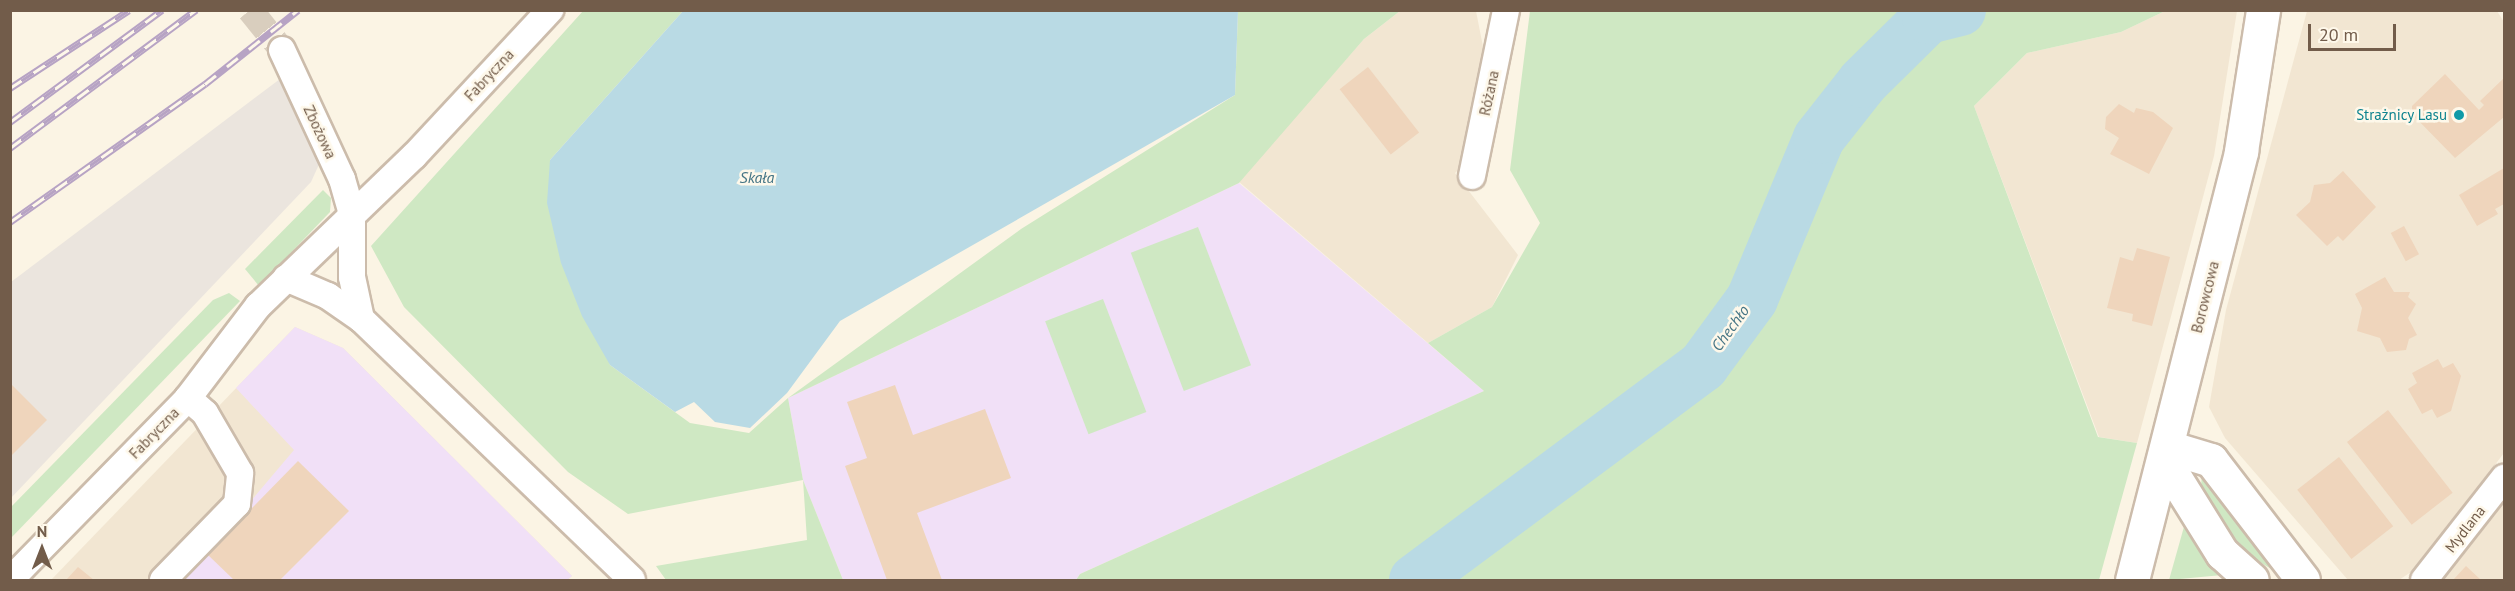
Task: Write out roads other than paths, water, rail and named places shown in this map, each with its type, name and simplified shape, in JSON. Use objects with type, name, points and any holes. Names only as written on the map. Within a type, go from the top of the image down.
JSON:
[{"type":"street","name":"Fabryczna","points":[[10,579],[188,398],[258,306],[352,215],[550,10]]},
{"type":"street","name":"Różana","points":[[1472,176],[1506,10]]},
{"type":"street","name":"Borowcowa","points":[[2132,580],[2166,454],[2241,151],[2264,10]]},
{"type":"street","name":"Zbożowa","points":[[282,50],[342,178],[352,215]]},
{"type":"street","points":[[352,215],[352,277],[361,319]]},
{"type":"street","points":[[286,278],[328,296],[361,319],[632,580]]},
{"type":"street","points":[[162,580],[237,504],[240,473],[205,412],[188,398]]},
{"type":"street","points":[[2179,398],[2211,460],[2303,580]]},
{"type":"street","points":[[2166,454],[2211,460]]},
{"type":"street","points":[[2166,454],[2222,553],[2252,580]]},
{"type":"street","name":"Mydlana","points":[[2424,580],[2505,478]]},
{"type":"water","name":"Skała","points":[[683,11],[1238,11],[1235,95],[840,321],[787,393],[750,428],[715,422],[694,402],[675,412],[610,365],[582,316],[561,263],[547,203],[550,160]]},
{"type":"waterway","name":"Chechło","points":[[1415,580],[1703,366],[1752,299],[1819,138],[1863,82],[1928,18],[1960,10]]},
{"type":"tunnel","points":[[250,10],[282,50]]},
{"type":"railway","points":[[10,88],[129,10]]},
{"type":"railway","points":[[10,122],[162,10]]},
{"type":"railway","points":[[10,148],[196,10]]},
{"type":"railway","points":[[10,222],[205,84],[298,10]]},
{"type":"place","name":"Strażnicy Lasu","points":[[2459,115]]}]
